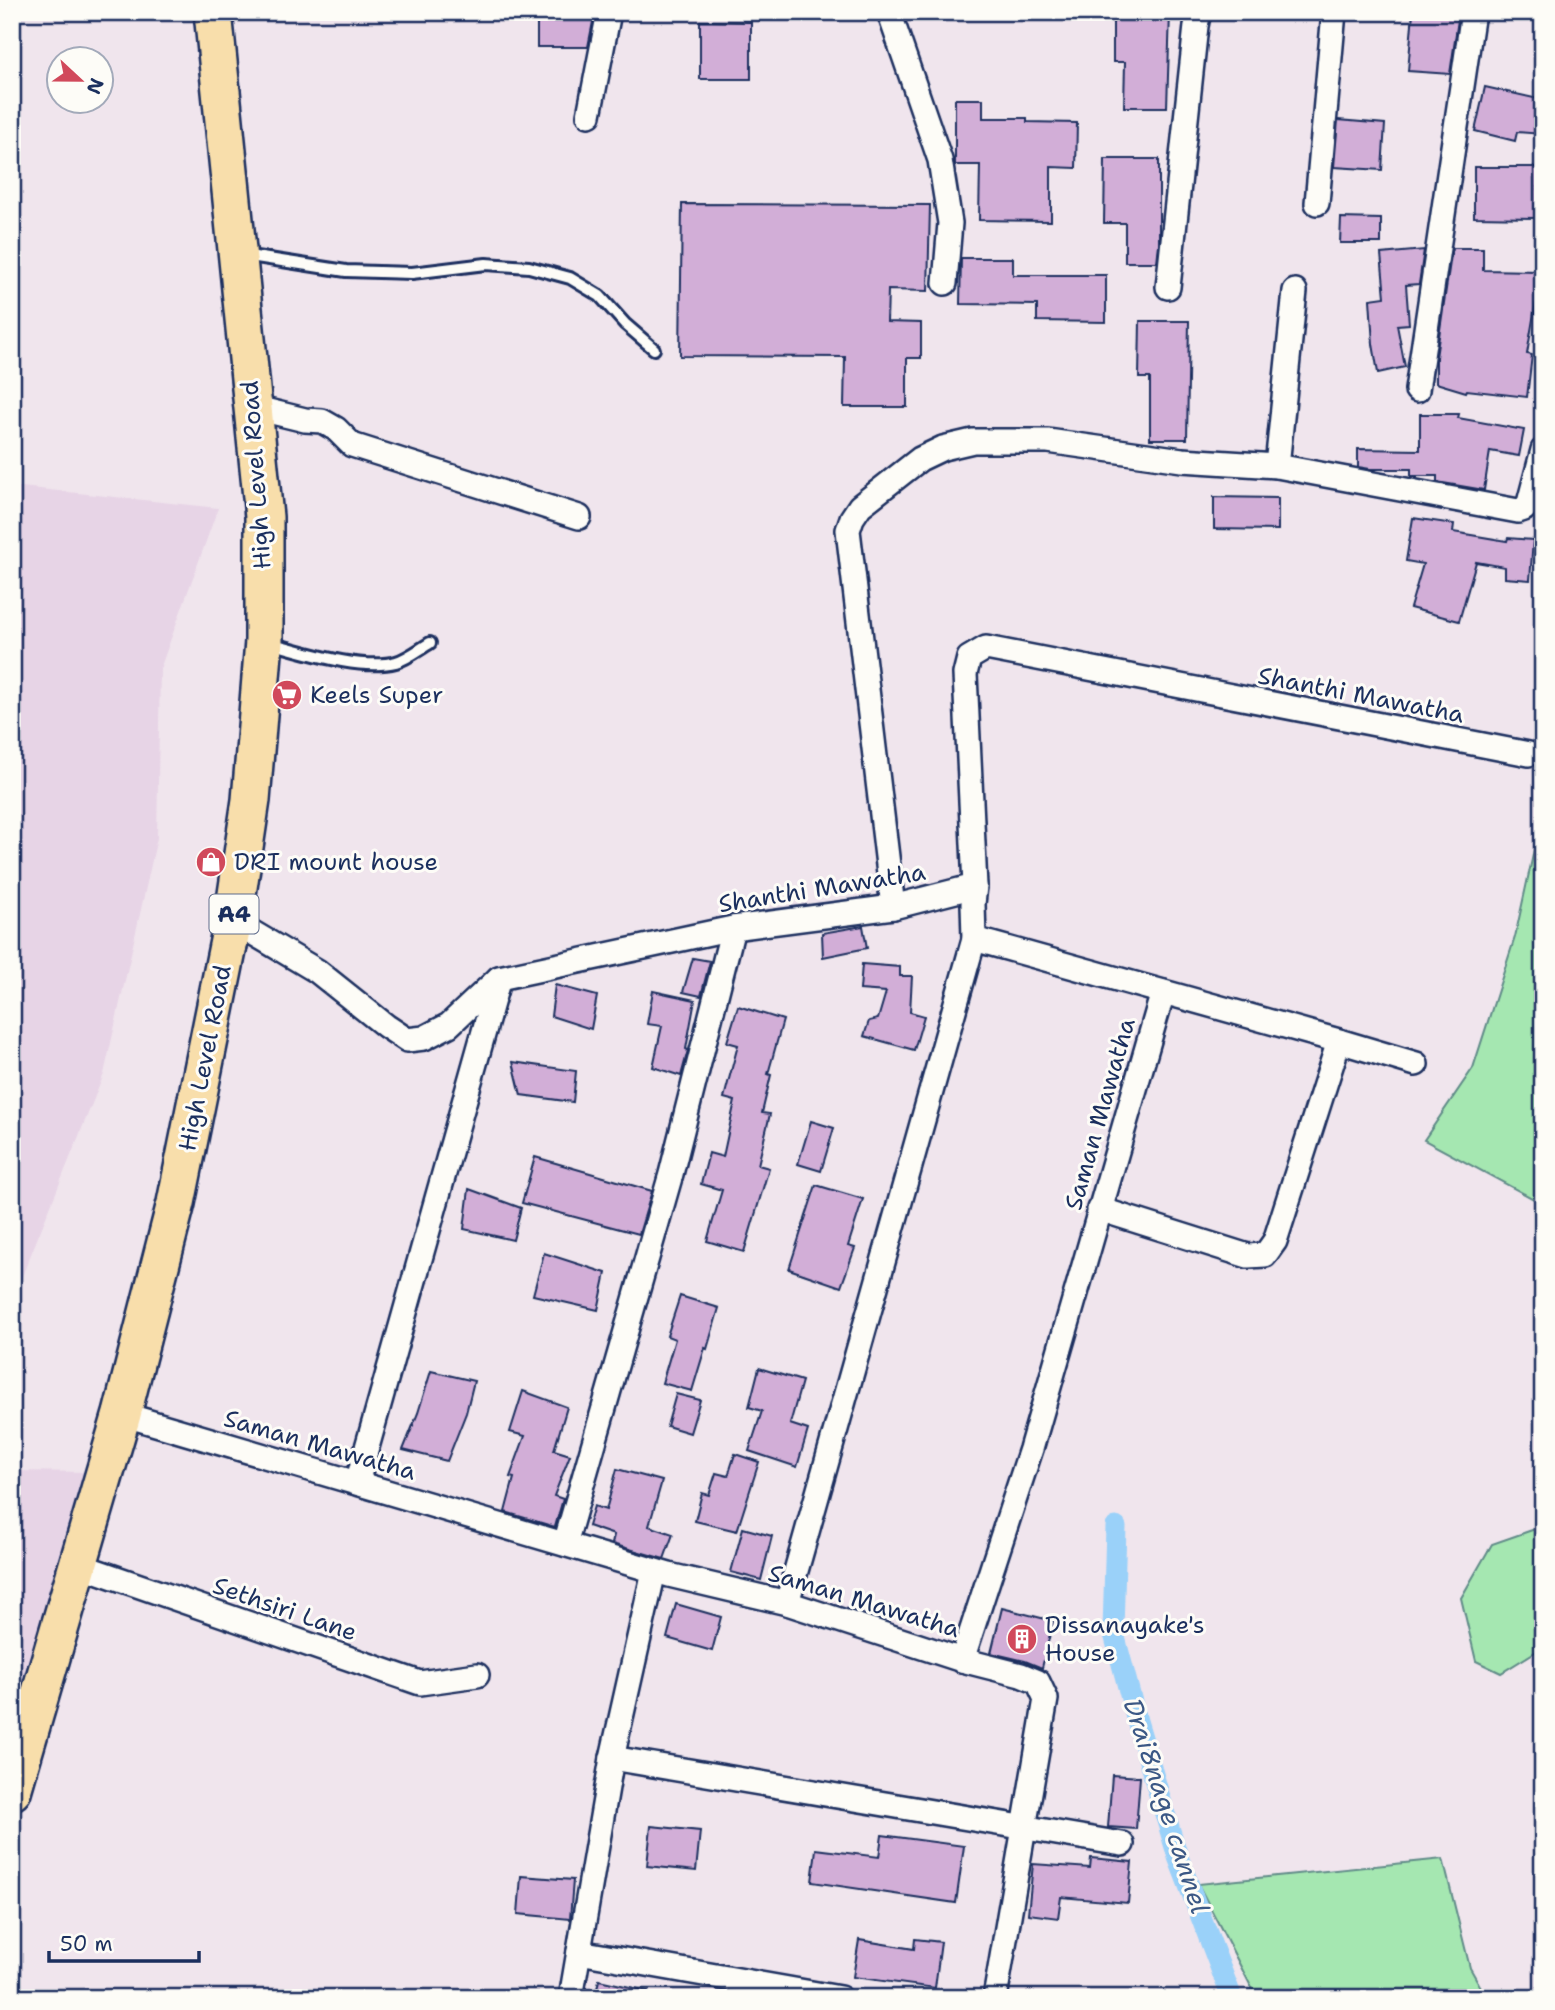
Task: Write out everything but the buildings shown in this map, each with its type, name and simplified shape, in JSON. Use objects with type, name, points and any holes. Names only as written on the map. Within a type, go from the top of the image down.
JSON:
[{"type":"highway","name":"High Level Road","points":[[12,1791],[122,1414],[176,1203],[233,921],[251,800],[264,641],[264,517],[213,12]]},
{"type":"street","points":[[589,115],[609,12]]},
{"type":"street","points":[[890,12],[940,160],[950,223],[945,283]]},
{"type":"street","points":[[1168,287],[1196,26],[1201,12]]},
{"type":"street","points":[[1317,203],[1334,12]]},
{"type":"street","points":[[1417,390],[1474,12]]},
{"type":"street","points":[[1277,466],[1295,291]]},
{"type":"street","points":[[252,407],[322,421],[337,429],[352,444],[579,517]]},
{"type":"street","points":[[893,906],[848,530],[860,506],[920,459],[943,448],[973,441],[1048,441],[1182,460],[1277,466],[1518,511],[1529,503],[1543,450]]},
{"type":"street","name":"Shanthi Mawatha","points":[[499,978],[733,929],[893,906],[975,886],[965,674],[969,658],[986,648],[1529,754]]},
{"type":"street","points":[[787,1603],[974,939],[975,886]]},
{"type":"street","points":[[233,921],[317,971],[407,1040],[424,1038],[449,1025],[499,978]]},
{"type":"street","points":[[565,1544],[671,1174],[733,929]]},
{"type":"street","points":[[974,939],[1416,1064]]},
{"type":"street","points":[[357,1483],[499,978]]},
{"type":"street","name":"Saman Mawatha","points":[[122,1414],[654,1571],[787,1603],[962,1660],[1031,1449],[1163,992]]},
{"type":"street","points":[[1099,1209],[1248,1256],[1265,1255],[1275,1241],[1339,1041]]},
{"type":"street","name":"Sethsiri Lane","points":[[79,1565],[421,1683],[477,1675]]},
{"type":"street","points":[[571,1998],[612,1758],[654,1571]]},
{"type":"street","points":[[962,1660],[1038,1682],[1046,1699],[995,1998]]},
{"type":"street","points":[[612,1758],[1122,1844]]},
{"type":"street","points":[[579,1952],[840,1998]]},
{"type":"lane","points":[[237,254],[346,271],[412,273],[486,264],[529,267],[570,278],[600,296],[625,324],[654,349]]},
{"type":"lane","points":[[264,641],[319,656],[365,664],[397,662],[430,643]]},
{"type":"shaded area","points":[[12,486],[218,508],[160,669],[157,838],[104,1074],[12,1301]]},
{"type":"shaded area","points":[[12,1471],[89,1472],[12,1711]]},
{"type":"green space","points":[[1543,809],[1543,1204],[1424,1140],[1473,1068],[1515,937]]},
{"type":"green space","points":[[1543,1524],[1543,1647],[1501,1673],[1476,1661],[1461,1598],[1492,1544]]},
{"type":"green space","points":[[1443,1859],[1470,1968],[1487,1998],[1257,1998],[1198,1884]]},
{"type":"waterway","name":"Drai8nage cannel","points":[[1116,1527],[1113,1630],[1178,1857],[1232,1998]]},
{"type":"place","name":"Keels Super","points":[[287,695]]},
{"type":"place","name":"DRI mount house","points":[[211,862]]},
{"type":"place","name":"Dissanayake's House","points":[[1022,1639]]}]
